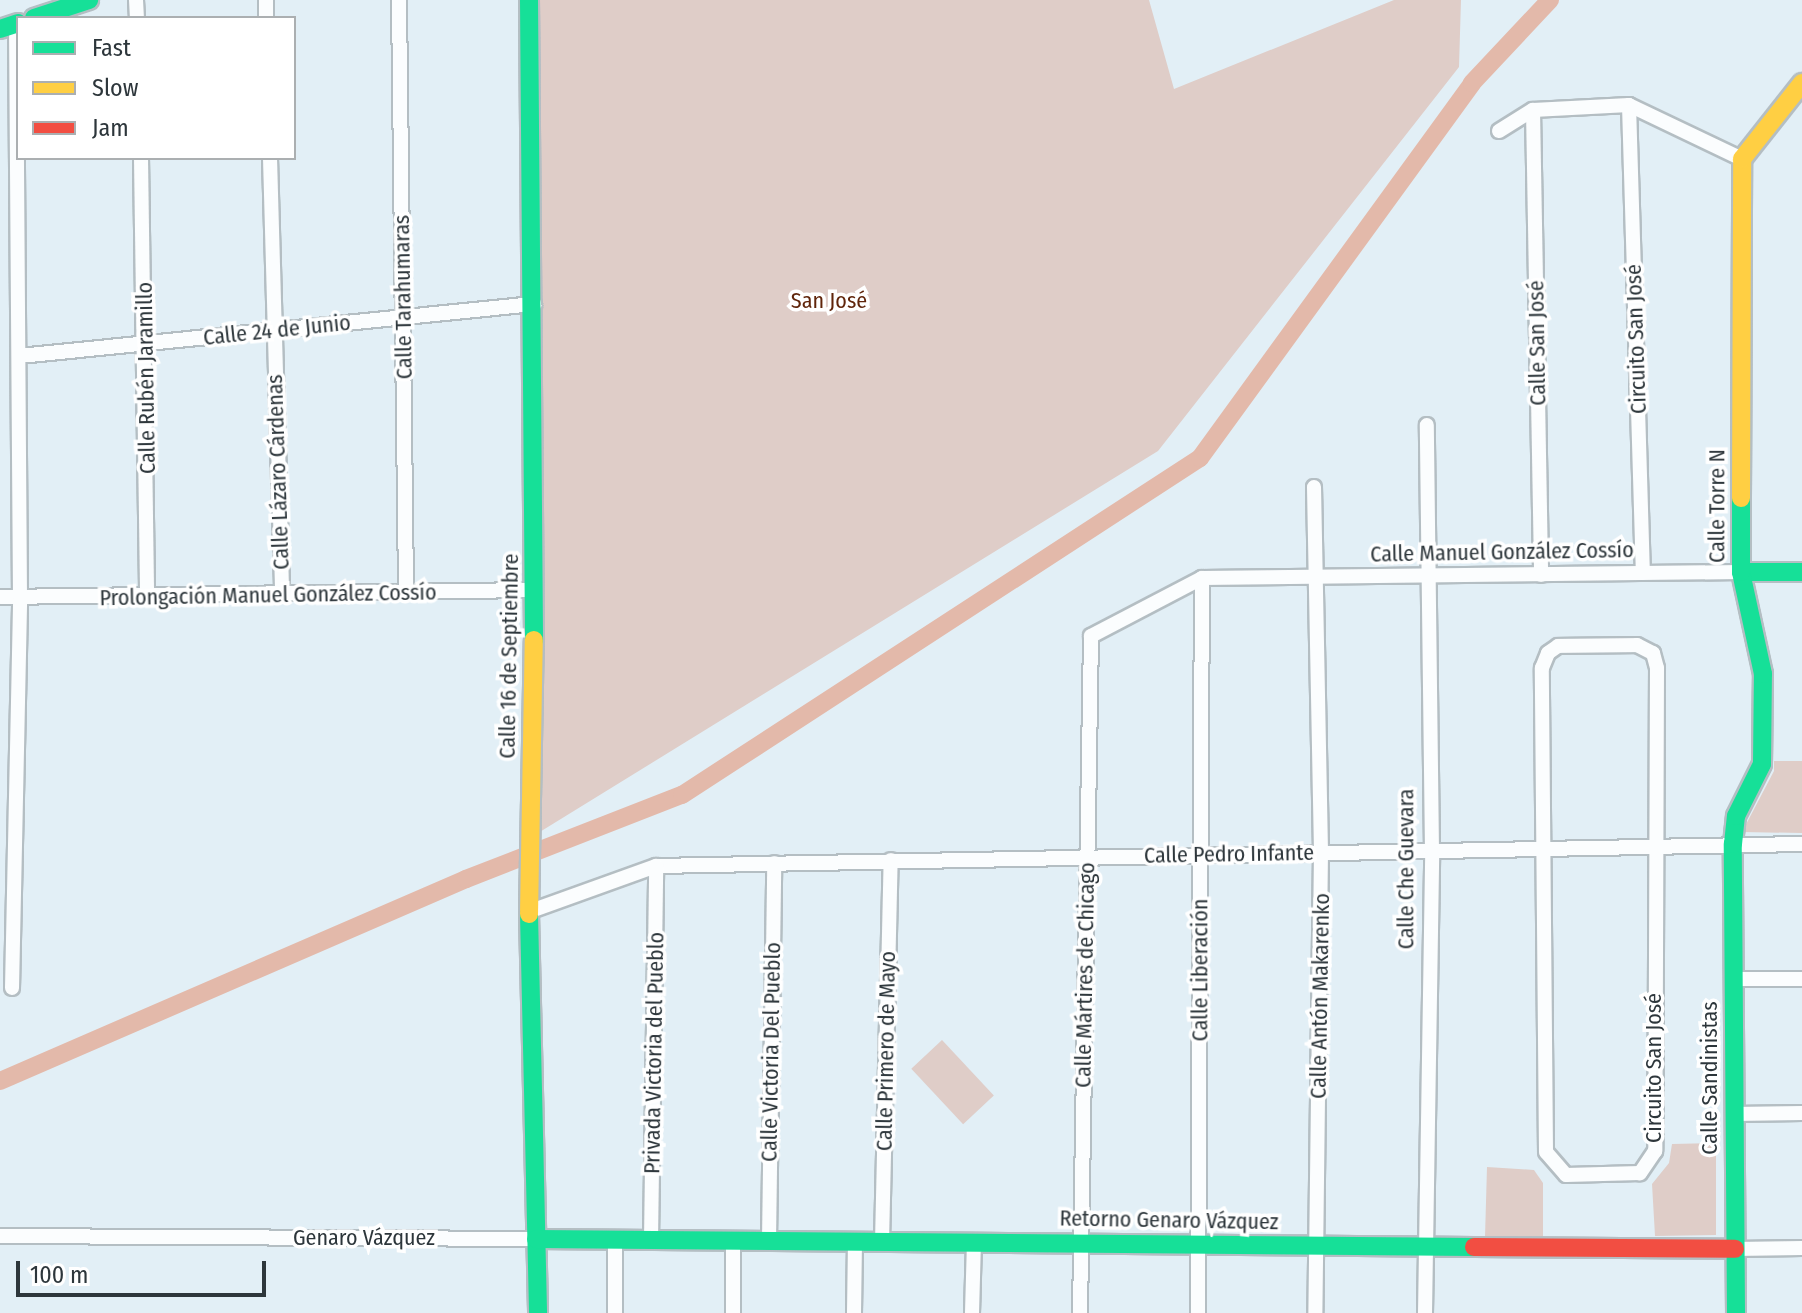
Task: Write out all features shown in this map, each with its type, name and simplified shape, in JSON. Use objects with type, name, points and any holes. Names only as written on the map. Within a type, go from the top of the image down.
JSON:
[{"type":"street","points":[[40,16],[89,0]]},
{"type":"street","name":"Calle Tarahumaras","points":[[399,0],[406,593]]},
{"type":"street","name":"Calle 16 de Septiembre","points":[[529,0],[535,590],[528,912],[538,1313]]},
{"type":"street","points":[[11,26],[20,356],[20,597],[6,947],[12,988]]},
{"type":"street","points":[[1499,131],[1533,110],[1629,105],[1742,159],[1802,83]]},
{"type":"street","name":"Circuito San José","points":[[1629,105],[1643,573]]},
{"type":"street","name":"Calle San José","points":[[1533,110],[1541,575]]},
{"type":"street","name":"Calle Torre N","points":[[1733,844],[1735,820],[1762,764],[1762,667],[1741,572],[1742,159]]},
{"type":"street","name":"Calle Rubén Jaramillo","points":[[141,160],[147,345],[147,597]]},
{"type":"street","name":"Calle Lázaro Cárdenas","points":[[270,160],[282,595]]},
{"type":"street","name":"Calle 24 de Junio","points":[[20,356],[534,304]]},
{"type":"street","name":"Calle Che Guevara","points":[[1425,1313],[1432,851],[1427,425]]},
{"type":"street","name":"Calle Antón Makarenko","points":[[1314,487],[1319,580],[1321,852],[1315,1313]]},
{"type":"street","name":"Calle Manuel González Cossío","points":[[1202,578],[1319,580],[1802,572]]},
{"type":"street","name":"Calle Mártires de Chicago","points":[[1080,1313],[1091,636],[1202,578]]},
{"type":"street","name":"Calle Liberación","points":[[1198,1313],[1202,578]]},
{"type":"street","name":"Prolongación Manuel González Cossío","points":[[0,597],[535,590]]},
{"type":"street","name":"Circuito San José","points":[[1562,645],[1637,645],[1655,658],[1655,845],[1655,1151],[1640,1173],[1566,1175],[1546,1152],[1543,848],[1542,668],[1548,653],[1562,645]]},
{"type":"street","name":"Calle Sandinistas","points":[[1733,844],[1736,1313]]},
{"type":"street","name":"Calle Pedro Infante","points":[[528,912],[656,866],[1087,855],[1802,844]]},
{"type":"street","name":"Calle Primero de Mayo","points":[[882,1242],[891,860]]},
{"type":"street","name":"Calle Victoria Del Pueblo","points":[[769,1241],[774,863]]},
{"type":"street","name":"Privada Victoria del Pueblo","points":[[651,1240],[656,866]]},
{"type":"street","points":[[1734,979],[1802,979]]},
{"type":"street","points":[[1734,1114],[1802,1113]]},
{"type":"street","name":"Genaro Vázquez","points":[[0,1236],[536,1239]]},
{"type":"street","name":"Retorno Genaro Vázquez","points":[[536,1239],[1802,1248]]},
{"type":"street","points":[[615,1239],[615,1313]]},
{"type":"street","points":[[733,1240],[733,1313]]},
{"type":"street","points":[[854,1313],[855,1241]]},
{"type":"street","points":[[972,1313],[974,1243]]},
{"type":"green space","name":"San José","points":[[528,0],[1149,0],[1174,89],[1394,0],[1461,0],[1459,67],[1158,451],[530,838]]},
{"type":"green space","points":[[1774,761],[1802,761],[1802,833],[1742,832],[1774,771]]},
{"type":"green space","points":[[942,1040],[994,1096],[963,1124],[911,1069]]},
{"type":"green space","points":[[1716,1143],[1716,1235],[1655,1236],[1652,1184],[1669,1163],[1672,1144]]},
{"type":"green space","points":[[1487,1167],[1534,1170],[1543,1183],[1543,1237],[1485,1237]]},
{"type":"waterway","points":[[0,1081],[466,879],[682,795],[1200,458],[1472,83],[1550,0]]},
{"type":"traffic: fast","points":[[40,16],[89,0]]},
{"type":"traffic: fast","points":[[529,0],[534,640]]},
{"type":"traffic: fast","points":[[0,29],[16,24]]},
{"type":"traffic: fast","points":[[1736,1313],[1733,844],[1736,816],[1762,764],[1763,674],[1741,572],[1741,498]]},
{"type":"traffic: fast","points":[[1741,572],[1802,572]]},
{"type":"traffic: fast","points":[[529,914],[538,1313]]},
{"type":"traffic: fast","points":[[536,1239],[1474,1247]]},
{"type":"traffic: slow","points":[[1741,498],[1742,159],[1802,83]]},
{"type":"traffic: slow","points":[[529,914],[534,640]]},
{"type":"traffic: jam","points":[[1474,1247],[1735,1249]]}]
